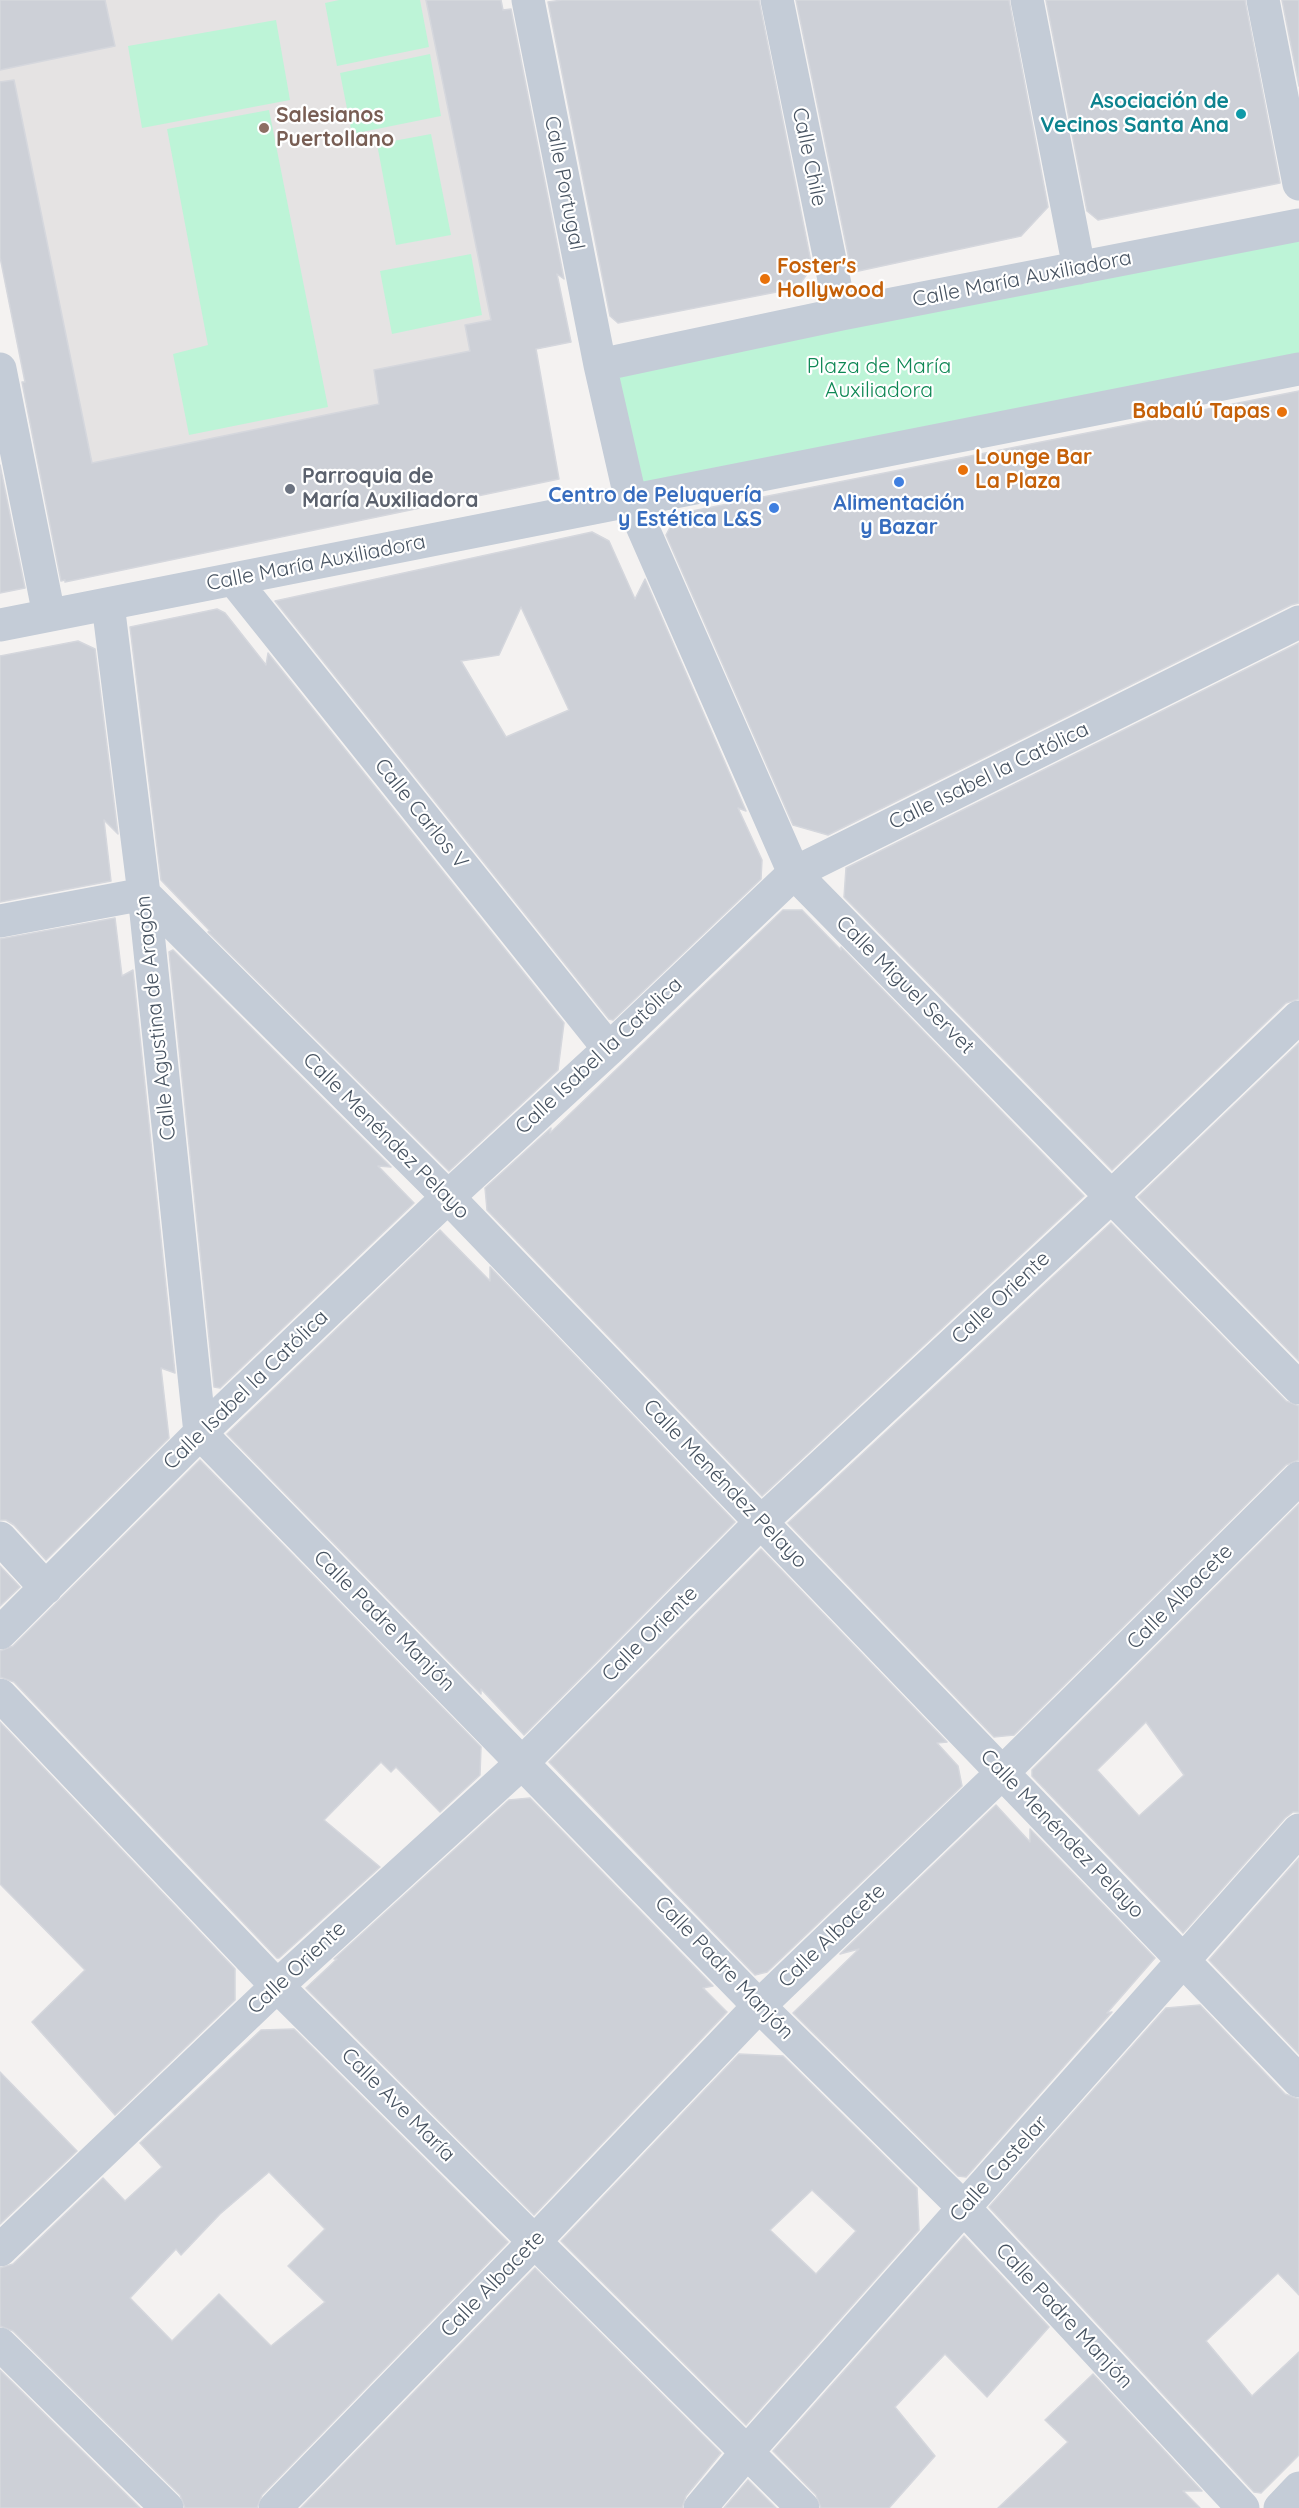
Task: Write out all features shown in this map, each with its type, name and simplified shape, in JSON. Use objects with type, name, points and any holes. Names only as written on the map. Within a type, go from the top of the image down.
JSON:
[{"type":"street","name":"Calle Portugal","points":[[528,0],[600,365]]},
{"type":"street","name":"Calle Chile","points":[[777,0],[841,314]]},
{"type":"street","points":[[1027,0],[1079,268]]},
{"type":"street","points":[[1263,0],[1299,184]]},
{"type":"street","name":"Calle María Auxiliadora","points":[[600,365],[841,314],[1299,225]]},
{"type":"street","points":[[600,365],[631,501]]},
{"type":"street","points":[[0,369],[49,615]]},
{"type":"street","name":"Calle María Auxiliadora","points":[[0,625],[1299,369]]},
{"type":"street","name":"Calle Miguel Servet","points":[[631,501],[794,873],[1299,1388]]},
{"type":"street","name":"Calle Carlos V","points":[[234,580],[609,1049]]},
{"type":"street","name":"Calle Agustina de Aragón","points":[[108,603],[144,894],[200,1433]]},
{"type":"street","name":"Calle Isabel la Católica","points":[[0,1633],[200,1433],[794,873],[1299,622]]},
{"type":"street","points":[[0,921],[144,894]]},
{"type":"street","name":"Calle Menéndez Pelayo","points":[[144,894],[448,1197],[1299,2081]]},
{"type":"street","name":"Calle Oriente","points":[[0,2250],[278,1986],[523,1761],[761,1522],[1112,1196],[1299,1017]]},
{"type":"street","name":"Calle Padre Manjón","points":[[200,1433],[523,1761],[759,2006],[964,2208],[1243,2508]]},
{"type":"street","name":"Calle Albacete","points":[[275,2508],[534,2242],[759,2006],[1003,1772],[1299,1478]]},
{"type":"street","points":[[0,1538],[46,1588]]},
{"type":"street","name":"Calle Ave María","points":[[0,1695],[278,1986],[803,2508]]},
{"type":"street","name":"Calle Castelar","points":[[700,2508],[747,2452],[1299,1830]]},
{"type":"street","points":[[0,2344],[166,2508]]},
{"type":"street","points":[[1280,2508],[1299,2488]]},
{"type":"shaded area","name":"Salesianos Puertollano","points":[[0,0],[501,0],[571,342],[533,350],[544,396],[96,485],[0,257]]},
{"type":"green space","points":[[339,0],[420,0],[429,47],[337,66],[325,3]]},
{"type":"green space","points":[[276,20],[290,100],[142,128],[128,46]]},
{"type":"green space","points":[[430,54],[441,116],[352,134],[340,73]]},
{"type":"green space","points":[[269,110],[328,407],[189,435],[173,354],[208,345],[167,129]]},
{"type":"green space","points":[[431,134],[451,235],[396,245],[377,144]]},
{"type":"green space","name":"Plaza de María Auxiliadora","points":[[1299,225],[1299,369],[631,501],[600,365]]},
{"type":"green space","points":[[471,254],[482,315],[392,334],[380,271]]},
{"type":"building","points":[[0,0],[105,0],[115,46],[0,70]]},
{"type":"building","points":[[426,0],[501,0],[503,10],[511,9],[564,279],[557,274],[571,342],[536,349],[559,479],[61,581],[0,257],[0,82],[14,80],[92,463],[379,404],[374,370],[470,351],[465,325],[491,320]]},
{"type":"building","points":[[562,0],[759,0],[812,267],[797,288],[618,323],[610,316],[548,2]]},
{"type":"building","points":[[796,0],[1009,0],[1048,207],[1021,236],[854,272],[851,269]]},
{"type":"building","points":[[1046,0],[1245,0],[1280,183],[1098,220],[1087,211]]},
{"type":"building","points":[[1282,0],[1299,0],[1299,86]]},
{"type":"building","points":[[1299,391],[1299,603],[828,835],[793,825],[666,535],[677,514]]},
{"type":"building","points":[[0,465],[25,588],[0,593]]},
{"type":"building","points":[[592,532],[609,541],[635,599],[645,579],[746,811],[738,808],[762,860],[761,879],[613,1020],[609,1019],[275,601]],"holes":[[[521,607],[569,710],[506,737],[461,661],[499,655]]]},
{"type":"building","points":[[217,609],[225,613],[266,665],[268,653],[564,1023],[558,1070],[449,1171],[208,932],[210,931],[161,880],[130,627]]},
{"type":"building","points":[[78,641],[95,649],[118,834],[104,820],[111,881],[0,902],[0,656]]},
{"type":"building","points":[[1299,643],[1299,999],[1286,1003],[1112,1170],[844,897],[846,868]]},
{"type":"building","points":[[783,910],[802,910],[841,950],[841,947],[1084,1196],[762,1496],[487,1210],[485,1188],[551,1128],[550,1133]]},
{"type":"building","points":[[115,918],[122,976],[133,970],[175,1373],[161,1368],[169,1438],[46,1560],[14,1525],[6,1520],[0,1520],[0,939]]},
{"type":"building","points":[[173,950],[391,1167],[378,1166],[414,1203],[220,1388],[214,1387],[169,952]]},
{"type":"building","points":[[1299,1043],[1299,1361],[1138,1197]]},
{"type":"building","points":[[1111,1223],[1286,1401],[1299,1406],[1299,1460],[1286,1465],[1014,1735],[994,1737],[788,1523]]},
{"type":"building","points":[[440,1230],[490,1281],[490,1267],[735,1522],[524,1735],[481,1689],[481,1694],[227,1434]]},
{"type":"building","points":[[200,1460],[481,1747],[480,1775],[440,1812],[396,1767],[391,1772],[381,1762],[324,1820],[380,1867],[279,1958],[14,1682],[0,1677],[0,1651],[13,1646]]},
{"type":"building","points":[[1299,1504],[1299,1812],[1293,1812],[1285,1818],[1183,1933],[1032,1776],[1032,1770]],"holes":[[[1146,1722],[1184,1775],[1139,1816],[1097,1770]]]},
{"type":"building","points":[[761,1549],[947,1742],[937,1743],[958,1766],[962,1786],[767,1972],[755,1975],[549,1762]]},
{"type":"building","points":[[0,1566],[20,1587],[0,1606]]},
{"type":"building","points":[[0,1722],[235,1969],[235,2000],[115,2115],[32,2022],[85,1970],[0,1884]]},
{"type":"building","points":[[530,1798],[713,1986],[703,1988],[727,2012],[534,2215],[306,1988],[337,1959],[334,1959],[509,1800]]},
{"type":"building","points":[[996,1805],[1030,1842],[1030,1829],[1155,1958],[1107,2013],[1112,2012],[966,2177],[958,2176],[793,2013],[859,1949],[840,1954]]},
{"type":"building","points":[[1299,1858],[1299,2054],[1209,1960]]},
{"type":"building","points":[[1200,2005],[1285,2094],[1299,2099],[1299,2295],[1278,2273],[1206,2341],[1252,2396],[1299,2352],[1299,2455],[1261,2493],[1254,2492],[989,2207],[1166,2008]]},
{"type":"building","points":[[294,2029],[508,2242],[262,2495],[257,2508],[185,2508],[180,2495],[13,2331],[0,2326],[0,2268],[13,2264],[103,2178],[125,2201],[162,2167],[140,2143],[261,2030]],"holes":[[[269,2172],[325,2229],[288,2266],[325,2302],[271,2346],[219,2294],[172,2341],[130,2298],[176,2249],[181,2255],[220,2214]]]},
{"type":"building","points":[[739,2054],[783,2056],[917,2188],[919,2230],[746,2425],[561,2241]],"holes":[[[812,2190],[856,2231],[816,2274],[770,2230]]]},
{"type":"building","points":[[0,2072],[77,2151],[0,2224]]},
{"type":"building","points":[[964,2236],[1049,2327],[987,2397],[945,2354],[895,2407],[935,2456],[889,2508],[821,2508],[816,2495],[773,2451]]},
{"type":"building","points":[[535,2268],[721,2453],[686,2496],[682,2508],[301,2508]]},
{"type":"building","points":[[0,2370],[140,2508],[0,2508]]},
{"type":"building","points":[[1093,2374],[1202,2491],[1183,2491],[1200,2508],[998,2508],[1068,2442],[1045,2420]]},
{"type":"building","points":[[748,2480],[776,2508],[724,2508]]},
{"type":"place","name":"Asociación de Vecinos Santa Ana","points":[[1241,114]]},
{"type":"place","name":"Salesianos Puertollano","points":[[264,128]]},
{"type":"place","name":"Foster's Hollywood","points":[[765,279]]},
{"type":"place","name":"Babalú Tapas","points":[[1282,412]]},
{"type":"place","name":"Lounge Bar La Plaza","points":[[963,470]]},
{"type":"place","name":"Alimentación y Bazar","points":[[899,482]]},
{"type":"place","name":"Parroquia de María Auxiliadora","points":[[290,489]]},
{"type":"place","name":"Centro de Peluquería y Estética L&S","points":[[774,508]]}]
